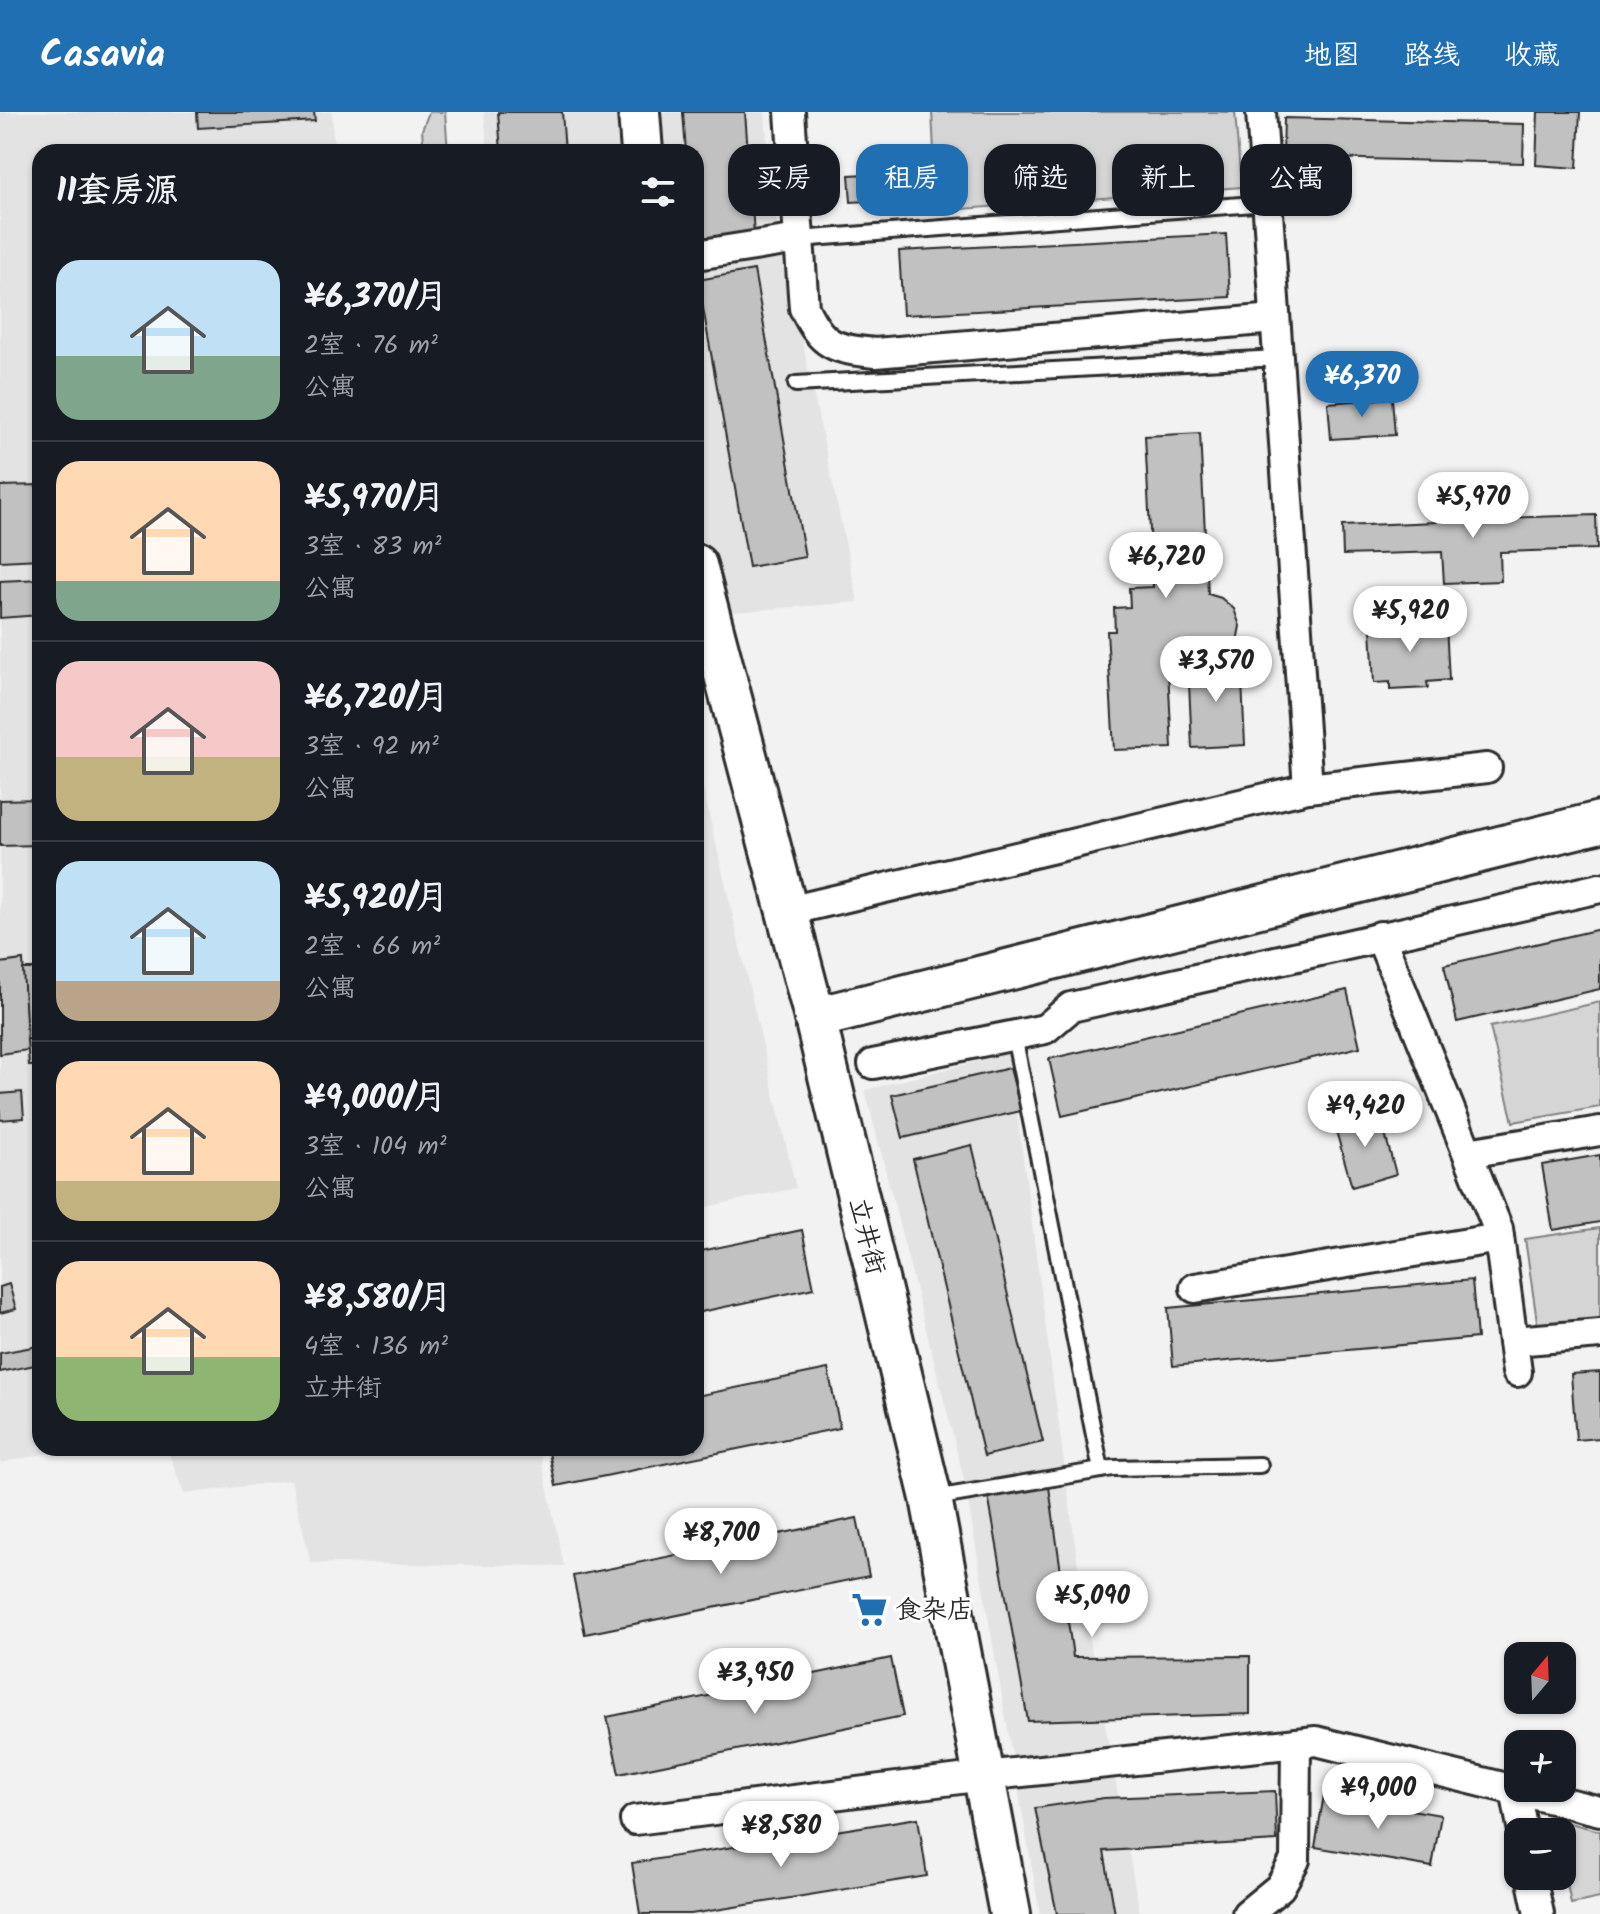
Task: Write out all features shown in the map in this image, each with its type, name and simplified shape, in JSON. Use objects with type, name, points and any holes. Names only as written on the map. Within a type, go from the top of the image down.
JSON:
[{"type":"street","points":[[639,112],[641,144]]},
{"type":"street","points":[[790,112],[804,308],[816,332],[839,350],[875,353],[1275,319]]},
{"type":"street","points":[[1261,112],[1263,144]]},
{"type":"street","points":[[1268,216],[1308,788]]},
{"type":"street","points":[[704,254],[799,239]]},
{"type":"street","name":"立井街","points":[[704,595],[815,1018],[931,1498],[1010,1914]]},
{"type":"street","points":[[788,911],[1308,788],[1487,768]]},
{"type":"street","points":[[815,1018],[1600,822]]},
{"type":"street","points":[[873,1064],[1045,1029],[1071,1007],[1600,888]]},
{"type":"street","points":[[1380,936],[1499,1238],[1517,1372]]},
{"type":"street","points":[[1468,1153],[1600,1131]]},
{"type":"street","points":[[1195,1288],[1499,1238]]},
{"type":"street","points":[[1513,1341],[1600,1334]]},
{"type":"street","points":[[635,1820],[984,1776],[1316,1741],[1504,1787]]},
{"type":"street","points":[[1247,1914],[1280,1887],[1295,1860],[1296,1743]]},
{"type":"street","points":[[1564,1802],[1600,1811]]},
{"type":"street","points":[[1534,1890],[1539,1914]]},
{"type":"lane","points":[[799,239],[1240,205]]},
{"type":"lane","points":[[796,384],[1278,358]]},
{"type":"lane","points":[[1014,1036],[1101,1470]]},
{"type":"lane","points":[[931,1498],[1101,1470],[1260,1465]]},
{"type":"shaded area","points":[[0,112],[332,112],[334,144],[32,144],[34,1456],[0,1463]]},
{"type":"shaded area","points":[[429,112],[445,112],[447,144],[423,144],[422,130]]},
{"type":"shaded area","points":[[484,112],[765,112],[767,144],[728,144],[728,216],[775,216],[858,602],[704,614],[704,144],[487,144]]},
{"type":"shaded area","points":[[932,112],[1235,112],[1240,187],[1224,188],[1224,144],[1112,144],[1112,197],[1096,198],[1096,144],[984,144],[984,207],[968,209],[968,144],[934,144]]},
{"type":"shaded area","points":[[704,792],[796,1188],[704,1207]]},
{"type":"shaded area","points":[[1600,1002],[1600,1107],[1513,1122],[1490,1027]]},
{"type":"shaded area","points":[[1009,1053],[1083,1604],[1140,1914],[1040,1914],[964,1479],[865,1090]]},
{"type":"shaded area","points":[[1600,1228],[1600,1322],[1538,1328],[1525,1239]]},
{"type":"shaded area","points":[[170,1456],[541,1456],[564,1566],[311,1563],[291,1480],[184,1494]]},
{"type":"shaded area","points":[[1576,1825],[1600,1831],[1600,1898],[1571,1904],[1568,1890],[1576,1890]]},
{"type":"building","points":[[197,112],[314,112],[315,121],[198,128]]},
{"type":"building","points":[[498,112],[562,112],[564,144],[500,144]]},
{"type":"building","points":[[683,112],[745,112],[747,144],[728,144],[728,216],[753,216],[754,234],[704,237],[704,144],[685,144]]},
{"type":"building","points":[[1538,112],[1580,112],[1577,168],[1536,165]]},
{"type":"building","points":[[1284,118],[1524,124],[1523,163],[1352,159],[1352,144],[1283,144]]},
{"type":"building","points":[[849,175],[856,175],[856,202],[851,202]]},
{"type":"building","points":[[1226,234],[1230,297],[903,315],[899,251]]},
{"type":"building","points":[[754,270],[805,557],[749,567],[704,314],[704,279]]},
{"type":"building","points":[[1392,398],[1395,435],[1331,439],[1328,403]]},
{"type":"building","points":[[1200,433],[1208,594],[1221,598],[1234,609],[1240,626],[1237,642],[1222,657],[1202,660],[1176,648],[1167,649],[1172,748],[1114,750],[1107,631],[1115,631],[1114,608],[1130,607],[1129,588],[1153,587],[1145,436]]},
{"type":"building","points":[[32,485],[32,559],[0,561],[0,486]]},
{"type":"building","points":[[1502,508],[1502,518],[1596,515],[1597,549],[1500,552],[1501,581],[1444,583],[1442,552],[1343,555],[1342,526],[1436,522],[1435,510]]},
{"type":"building","points":[[32,579],[32,616],[0,618],[0,581]]},
{"type":"building","points":[[1426,618],[1426,626],[1446,625],[1449,680],[1427,682],[1428,688],[1390,690],[1390,682],[1374,683],[1371,629],[1383,628],[1382,620]]},
{"type":"building","points":[[1241,660],[1245,745],[1192,748],[1188,662]]},
{"type":"building","points":[[32,799],[32,845],[0,846],[0,800]]},
{"type":"building","points":[[1600,929],[1600,989],[1457,1022],[1444,965]]},
{"type":"building","points":[[23,960],[28,1050],[0,1054],[0,963]]},
{"type":"building","points":[[23,969],[32,969],[32,1039],[27,1039]]},
{"type":"building","points":[[1347,990],[1360,1047],[1062,1116],[1049,1059]]},
{"type":"building","points":[[27,1039],[32,1039],[32,1066],[29,1066]]},
{"type":"building","points":[[1010,1068],[1021,1111],[903,1138],[892,1095]]},
{"type":"building","points":[[22,1092],[24,1118],[0,1120],[0,1094]]},
{"type":"building","points":[[1379,1112],[1396,1174],[1352,1187],[1334,1124]]},
{"type":"building","points":[[972,1145],[1043,1442],[984,1456],[913,1159]]},
{"type":"building","points":[[1600,1155],[1600,1222],[1553,1230],[1542,1165]]},
{"type":"building","points":[[802,1230],[814,1288],[704,1311],[704,1250]]},
{"type":"building","points":[[1472,1280],[1477,1338],[1173,1366],[1168,1308]]},
{"type":"building","points":[[9,1284],[16,1309],[0,1313],[0,1287]]},
{"type":"building","points":[[32,1347],[32,1366],[0,1372],[0,1353]]},
{"type":"building","points":[[828,1369],[840,1428],[704,1456],[704,1394]]},
{"type":"building","points":[[1600,1372],[1600,1438],[1576,1440],[1571,1374]]},
{"type":"building","points":[[550,1456],[703,1456],[556,1486]]},
{"type":"building","points":[[1049,1487],[1073,1657],[1250,1656],[1250,1714],[1028,1721],[988,1495]]},
{"type":"building","points":[[857,1518],[869,1576],[585,1634],[573,1576]]},
{"type":"building","points":[[891,1658],[903,1716],[619,1774],[607,1717]]},
{"type":"building","points":[[1275,1791],[1277,1841],[1104,1851],[1115,1914],[1057,1914],[1035,1808],[1104,1798]]},
{"type":"building","points":[[1324,1795],[1441,1815],[1432,1867],[1315,1847]]},
{"type":"building","points":[[918,1818],[927,1876],[691,1914],[640,1914],[632,1863]]},
{"type":"place","name":"食杂店","points":[[869,1609]]}]
